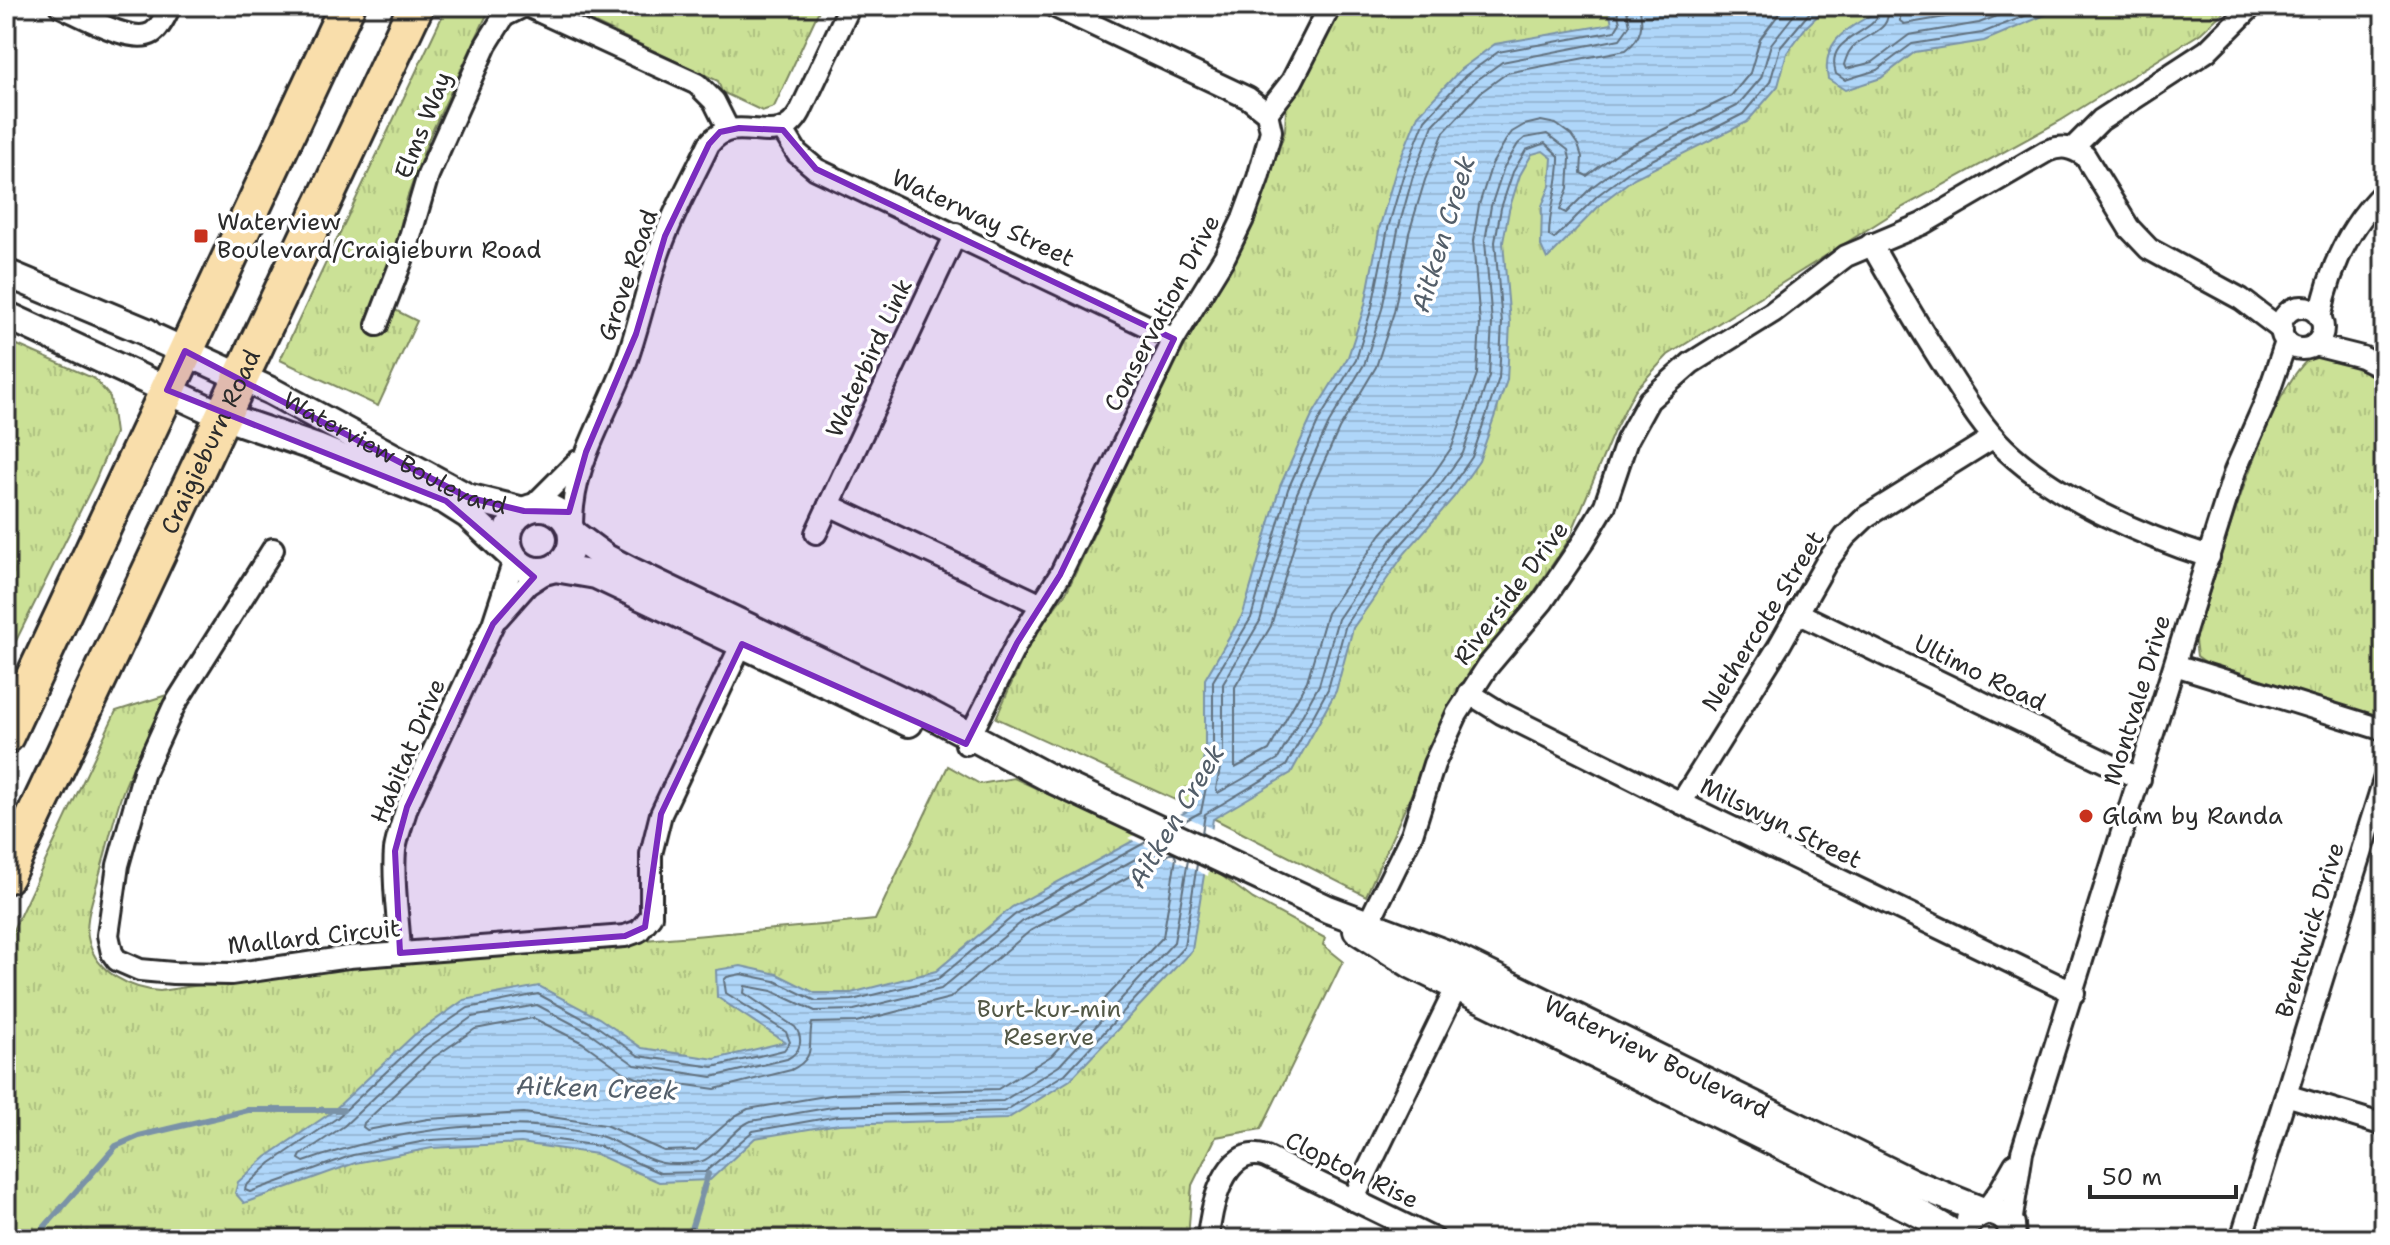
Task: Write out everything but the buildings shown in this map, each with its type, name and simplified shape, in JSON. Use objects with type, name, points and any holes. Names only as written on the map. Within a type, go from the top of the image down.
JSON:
[{"type":"main road","points":[[6,736],[347,6]]},
{"type":"main road","name":"Craigieburn Road","points":[[6,876],[416,6]]},
{"type":"street","points":[[60,6],[128,35],[143,37],[155,31],[170,6]]},
{"type":"street","name":"Elms Way","points":[[377,325],[392,292],[428,175],[449,125],[497,24],[511,11],[526,6],[697,84],[714,101],[728,129]]},
{"type":"street","points":[[728,129],[770,132],[791,126],[850,6]]},
{"type":"street","points":[[1053,6],[1248,98],[1267,113],[1292,81],[1330,6]]},
{"type":"street","points":[[2252,6],[2207,51],[2101,120],[2073,148],[2085,156],[2129,228],[2149,249],[2241,299],[2296,341],[2362,357],[2384,368]]},
{"type":"street","name":"Conservation Drive","points":[[968,740],[1017,643],[1060,575],[1174,339],[1225,256],[1243,219],[1270,138],[1271,124],[1267,113]]},
{"type":"street","name":"Grove Road","points":[[572,532],[571,504],[586,452],[613,396],[636,334],[665,236],[709,144],[720,132],[728,129]]},
{"type":"street","name":"Waterway Street","points":[[783,130],[797,153],[816,169],[1174,339]]},
{"type":"street","name":"Riverside Drive","points":[[1365,929],[1412,834],[1444,739],[1488,666],[1543,601],[1583,542],[1605,505],[1627,440],[1649,400],[1691,363],[1773,312],[1846,256],[1922,224],[2047,151],[2064,146],[2073,148]]},
{"type":"street","points":[[2296,341],[2284,318],[2296,309],[2334,266],[2358,220],[2384,192]]},
{"type":"street","name":"Waterbird Link","points":[[816,533],[956,234]]},
{"type":"street","points":[[1871,244],[1967,402],[1994,437],[2021,463],[2077,499],[2173,546],[2209,557]]},
{"type":"street","points":[[2296,341],[2322,336],[2321,321],[2334,266]]},
{"type":"street","name":"Waterview Boulevard","points":[[6,273],[147,332],[271,391],[467,497],[527,509]]},
{"type":"street","points":[[2241,299],[2312,310],[2362,357]]},
{"type":"street","name":"Waterview Boulevard","points":[[6,315],[81,347],[130,374],[223,416],[317,448],[446,501],[468,515],[514,558]]},
{"type":"street","name":"Montvale Drive","points":[[1984,1211],[2022,1152],[2235,471],[2296,341]]},
{"type":"street","name":"Nethercote Street","points":[[1681,803],[1826,563],[1845,537],[1867,516],[1994,437]]},
{"type":"street","name":"Grove Road","points":[[527,509],[564,477],[586,452]]},
{"type":"street","points":[[829,505],[1042,605]]},
{"type":"street","points":[[551,508],[568,522],[572,532],[569,553],[552,569],[530,570],[514,558],[507,536],[515,517],[527,509],[551,508]]},
{"type":"street","name":"Waterview Boulevard","points":[[572,532],[606,558],[908,722],[968,740],[1328,909],[1365,929],[1412,965],[1462,976],[1708,1097],[1964,1239]]},
{"type":"street","name":"Mallard Circuit","points":[[273,549],[174,706],[144,772],[118,865],[109,944],[117,960],[126,966],[173,973],[231,974],[349,957],[625,936],[645,927],[653,904],[651,854],[658,824],[746,635]]},
{"type":"street","name":"Habitat Drive","points":[[400,953],[395,851],[400,829],[407,807],[493,624],[514,558]]},
{"type":"street","name":"Waterview Boulevard","points":[[552,569],[596,575],[746,635]]},
{"type":"street","name":"Habitat Drive","points":[[493,624],[528,584],[552,569]]},
{"type":"street","name":"Ultimo Road","points":[[1798,613],[2140,779]]},
{"type":"street","points":[[2175,665],[2384,730]]},
{"type":"street","name":"Milswyn Street","points":[[1469,693],[1501,713],[1681,803],[2074,993]]},
{"type":"street","name":"Brentwick Drive","points":[[2241,1239],[2384,780]]},
{"type":"street","points":[[1353,1200],[1462,976]]},
{"type":"street","points":[[2286,1095],[2384,1125]]},
{"type":"street","name":"Waterview Boulevard","points":[[1708,1097],[1911,1182],[1984,1211],[1997,1212],[2016,1232]]},
{"type":"street","name":"Montvale Drive","points":[[2016,1232],[2022,1152]]},
{"type":"street","name":"Clopton Rise","points":[[1208,1239],[1214,1199],[1231,1168],[1246,1156],[1266,1157],[1434,1239]]},
{"type":"street","points":[[1964,1239],[1968,1223],[1984,1211]]},
{"type":"highlighted area","points":[[739,128],[783,130],[816,169],[1174,339],[1060,575],[1017,643],[966,744],[742,644],[661,814],[645,927],[625,936],[400,953],[395,851],[407,807],[493,624],[534,577],[446,501],[167,390],[185,351],[467,497],[524,511],[569,512],[586,452],[636,334],[665,236],[709,144],[720,132]]},
{"type":"green space","points":[[447,6],[491,6],[429,138],[407,198],[383,284],[393,309],[417,321],[378,406],[280,360]]},
{"type":"green space","points":[[559,6],[821,6],[774,107],[762,111],[722,92],[718,81]]},
{"type":"green space","points":[[1341,6],[2230,6],[2201,33],[2060,121],[1903,207],[1668,355],[1635,390],[1613,433],[1568,541],[1522,610],[1456,694],[1366,896],[1193,808],[996,718],[1032,638],[1067,591],[1174,364],[1243,245],[1285,131],[1286,108],[1299,90]]},
{"type":"green space","points":[[6,340],[95,379],[110,397],[115,433],[95,481],[6,661]]},
{"type":"green space","points":[[2317,354],[2341,359],[2384,380],[2384,714],[2363,714],[2214,668],[2197,656],[2195,640],[2262,438],[2280,399],[2299,369]]},
{"type":"green space","name":"Burt-kur-min Reserve","points":[[170,694],[122,794],[87,926],[93,953],[107,971],[127,983],[149,990],[427,959],[875,920],[948,766],[980,784],[1014,778],[1218,873],[1253,899],[1325,938],[1323,945],[1343,961],[1261,1129],[1216,1137],[1192,1185],[1188,1239],[6,1239],[6,945],[116,711]]},
{"type":"water","points":[[1608,6],[1828,6],[1806,27],[1787,53],[1778,86],[1747,122],[1634,178],[1604,201],[1547,259],[1541,246],[1542,206],[1550,186],[1552,158],[1543,151],[1532,154],[1520,175],[1503,242],[1510,323],[1507,380],[1479,461],[1454,497],[1405,553],[1353,628],[1336,691],[1291,773],[1213,819],[1192,950],[1070,1080],[1007,1119],[839,1124],[755,1138],[710,1180],[659,1182],[596,1154],[521,1143],[432,1148],[355,1163],[244,1203],[235,1193],[238,1182],[266,1157],[332,1112],[414,1035],[464,1000],[539,986],[599,1018],[642,1048],[715,1059],[785,1042],[717,997],[716,970],[741,966],[777,974],[815,993],[851,993],[936,971],[1012,907],[1193,808],[1205,751],[1205,679],[1243,614],[1280,486],[1313,414],[1348,357],[1365,305],[1380,226],[1396,170],[1418,115],[1461,69],[1495,44],[1612,24]]},
{"type":"water","points":[[1866,6],[2066,6],[1984,41],[1915,52],[1881,78],[1845,90],[1828,79],[1828,56],[1831,47],[1844,33],[1871,15]]},
{"type":"pier","points":[[1176,812],[1215,830],[1208,876],[1129,838]]},
{"type":"waterway","name":"Aitken Creek","points":[[34,1239],[116,1146],[139,1136],[248,1110],[343,1110]]},
{"type":"waterway","points":[[688,1239],[708,1174]]},
{"type":"place","name":"Waterview Boulevard/Craigieburn Road","points":[[201,236]]},
{"type":"place","name":"Glam by Randa","points":[[2086,816]]}]
